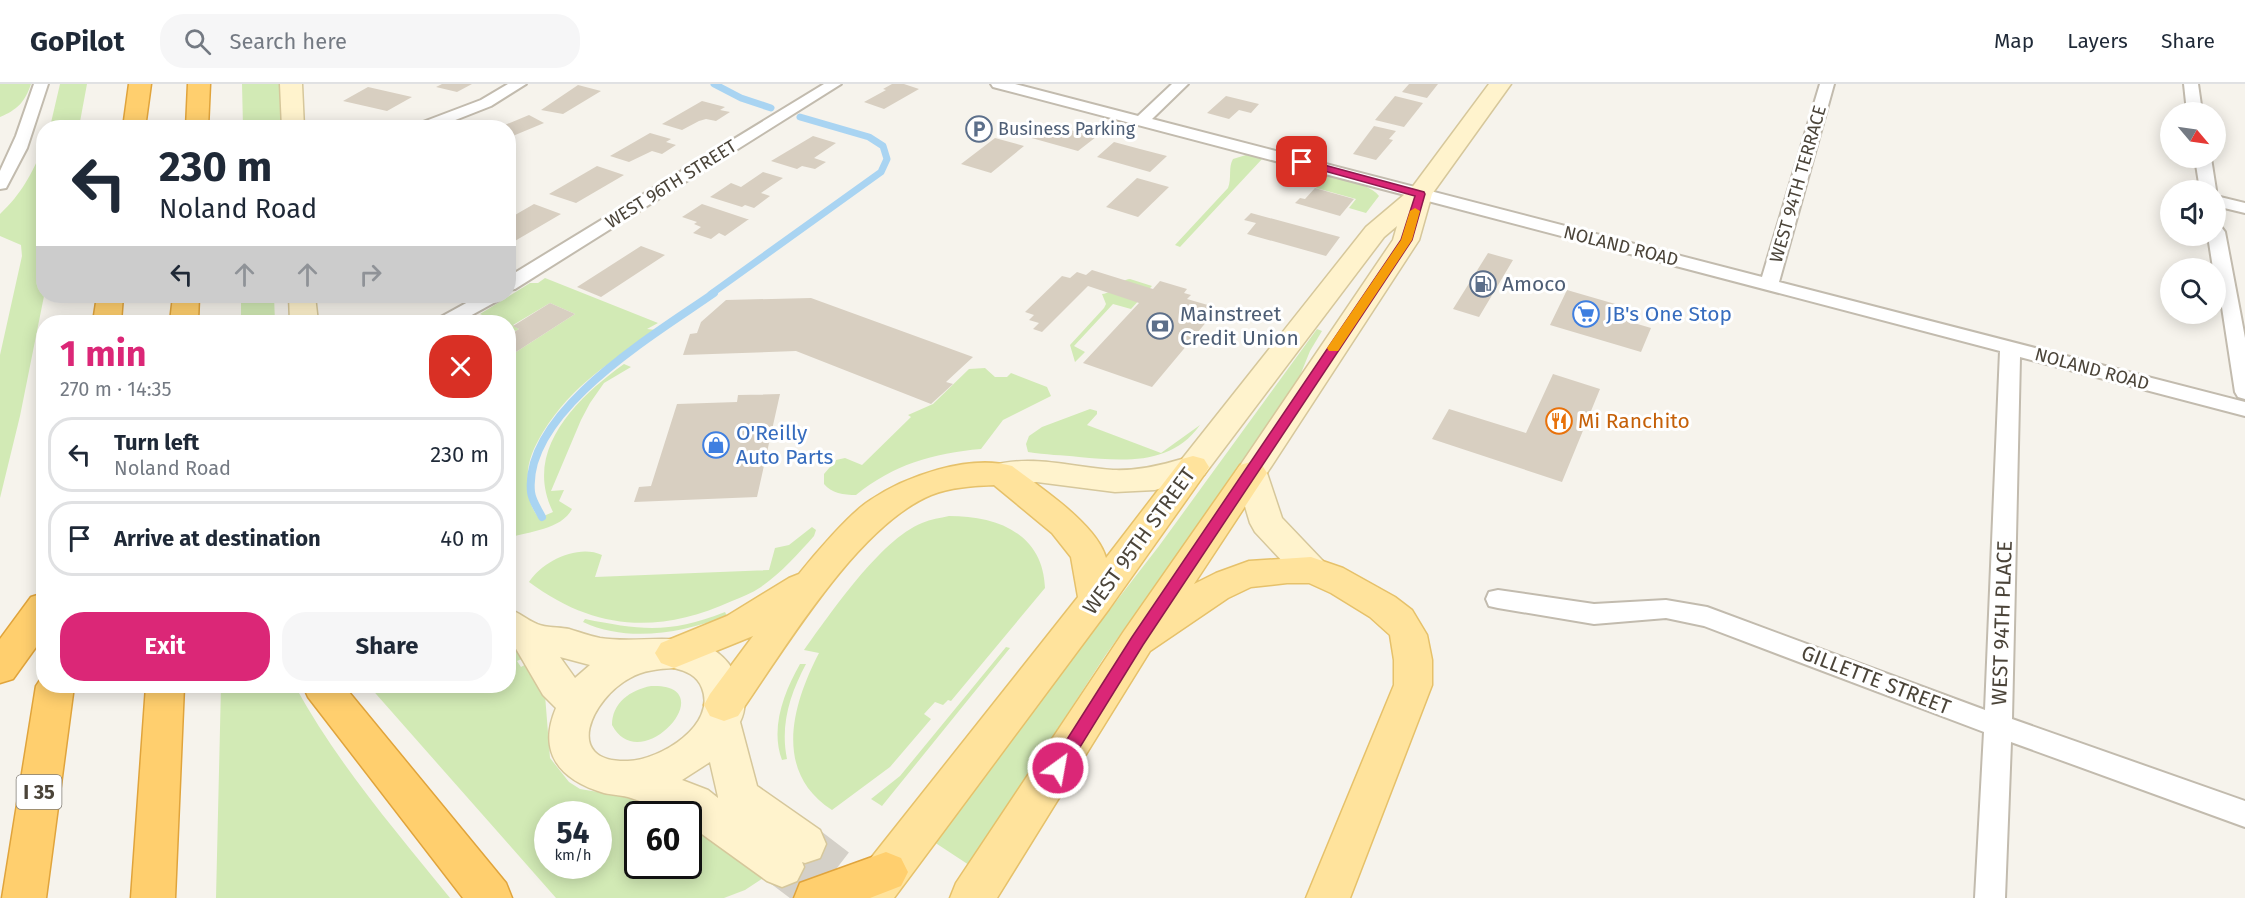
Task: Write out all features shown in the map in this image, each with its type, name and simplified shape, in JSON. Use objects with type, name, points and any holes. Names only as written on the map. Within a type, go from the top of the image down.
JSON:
[{"type":"highway","points":[[135,120],[141,84]]},
{"type":"highway","points":[[198,120],[200,84]]},
{"type":"highway","points":[[0,668],[36,618]]},
{"type":"highway","name":"I 35","points":[[24,898],[54,693]]},
{"type":"highway","points":[[153,898],[165,693]]},
{"type":"highway","points":[[327,693],[391,776],[494,897]]},
{"type":"highway","points":[[816,898],[877,885]]},
{"type":"main road","points":[[291,84],[293,120]]},
{"type":"main road","name":"WEST 95TH STREET","points":[[877,885],[1096,599],[1132,546],[1193,467],[1376,232],[1420,194],[1500,84]]},
{"type":"main road","name":"WEST 95TH STREET","points":[[972,898],[1047,786],[1137,641],[1406,240],[1420,194]]},
{"type":"main road","points":[[816,578],[740,626],[662,654],[629,661],[608,671],[590,686],[577,703],[569,721],[568,740],[574,756],[588,769],[607,777],[630,778],[658,773],[684,761],[706,743],[722,713],[816,578],[879,510],[921,486],[966,475],[1037,471],[1115,481],[1155,479],[1193,467]]},
{"type":"main road","points":[[1251,473],[1267,523],[1311,570],[1373,599],[1400,621],[1415,654],[1413,685],[1328,897]]},
{"type":"main road","points":[[1000,474],[1064,524],[1088,554],[1096,599]]},
{"type":"main road","points":[[1137,641],[1222,585],[1244,575],[1311,570]]},
{"type":"main road","points":[[518,630],[601,653],[662,654],[696,658],[713,669],[723,686],[722,713],[739,797],[794,855],[693,803],[630,778]]},
{"type":"main road","points":[[518,630],[557,684],[577,703]]},
{"type":"street","points":[[0,184],[26,131],[41,84]]},
{"type":"street","points":[[441,120],[486,103],[519,84]]},
{"type":"street","name":"WEST 96TH STREET","points":[[516,280],[834,84]]},
{"type":"street","name":"NOLAND ROAD","points":[[998,84],[2245,409]]},
{"type":"street","points":[[1141,121],[1181,84]]},
{"type":"street","name":"WEST 94TH TERRACE","points":[[1769,284],[1827,84]]},
{"type":"street","points":[[2191,84],[2194,102]]},
{"type":"street","points":[[2226,203],[2245,208]]},
{"type":"street","points":[[2220,246],[2236,297],[2245,392]]},
{"type":"street","points":[[458,315],[480,303]]},
{"type":"street","name":"WEST 94TH PLACE","points":[[1990,898],[2010,348]]},
{"type":"street","name":"GILLETTE STREET","points":[[1498,600],[1594,614],[1666,609],[1707,617],[1998,726],[2245,814]]},
{"type":"green space","points":[[0,84],[31,84],[20,105],[0,117]]},
{"type":"green space","points":[[60,84],[87,84],[80,120],[52,120]]},
{"type":"green space","points":[[242,84],[281,84],[283,120],[243,120]]},
{"type":"green space","points":[[1246,155],[1263,158],[1180,247],[1175,245],[1228,188],[1233,159]]},
{"type":"green space","points":[[36,163],[36,303],[43,303],[40,315],[36,315],[36,336],[0,498],[0,355],[22,256],[21,245],[0,236],[0,214],[14,199]]},
{"type":"green space","points":[[1288,166],[1351,181],[1373,190],[1379,196],[1366,213],[1349,208],[1356,199],[1316,188],[1320,183],[1282,172]]},
{"type":"green space","points":[[545,278],[658,323],[647,329],[656,330],[580,387],[543,432],[533,450],[528,469],[530,498],[539,518],[553,512],[545,489],[545,467],[550,447],[560,427],[573,409],[606,377],[624,364],[631,367],[604,383],[590,403],[551,491],[564,490],[559,501],[572,509],[567,516],[553,526],[516,536],[516,352],[575,314],[550,303],[516,323],[516,315],[480,314],[498,303],[516,303],[516,292],[530,283],[538,283]]},
{"type":"green space","points":[[1130,279],[1152,286],[1131,309],[1113,304],[1074,346],[1085,352],[1075,362],[1070,345],[1104,308],[1106,304],[1102,294]]},
{"type":"green space","points":[[241,303],[274,303],[275,315],[241,315]]},
{"type":"green space","points":[[1317,329],[1322,331],[1310,351],[1295,388],[1105,656],[969,865],[931,840],[1159,546]]},
{"type":"green space","points":[[985,368],[995,377],[1007,377],[1011,373],[1047,387],[1051,396],[1003,420],[981,449],[930,457],[914,462],[884,476],[856,495],[838,493],[830,490],[824,484],[824,474],[836,460],[845,458],[862,465],[911,417],[908,415],[933,404],[969,369]]},
{"type":"green space","points":[[1090,409],[1097,411],[1097,414],[1087,425],[1161,453],[1200,425],[1175,448],[1161,454],[1145,458],[1112,459],[1028,452],[1026,444],[1029,436],[1042,427]]},
{"type":"green space","points":[[949,516],[984,520],[1014,531],[1036,554],[1042,569],[1045,588],[951,701],[948,700],[943,705],[935,702],[924,714],[931,719],[890,767],[832,810],[813,794],[801,777],[795,757],[793,737],[801,694],[819,653],[804,650],[857,579],[890,545],[922,523]]},
{"type":"green space","points":[[812,527],[816,530],[814,536],[761,587],[705,612],[679,619],[628,622],[603,618],[578,610],[529,582],[535,574],[552,561],[572,553],[582,552],[602,555],[595,577],[769,570],[775,548],[789,545]]},
{"type":"green space","points":[[725,612],[727,616],[710,622],[655,633],[618,632],[583,622],[585,619],[622,626],[671,627]]},
{"type":"green space","points":[[516,646],[524,658],[517,661],[521,667],[528,663],[545,695],[550,758],[569,782],[580,789],[643,801],[624,801],[624,879],[702,879],[702,829],[768,875],[745,890],[724,898],[556,898],[539,879],[612,879],[612,801],[534,801],[534,873],[375,693],[516,693]]},
{"type":"green space","points":[[1006,647],[1010,648],[882,806],[871,799],[900,776]]},
{"type":"green space","points":[[800,664],[806,664],[795,687],[788,710],[785,734],[787,759],[782,760],[778,735],[780,710]]},
{"type":"green space","points":[[651,686],[672,689],[681,699],[679,712],[670,725],[657,736],[641,742],[625,739],[612,725],[615,710],[629,694]]},
{"type":"green space","points":[[221,693],[299,693],[348,769],[450,898],[216,898]]},
{"type":"building","points":[[442,84],[472,84],[457,92],[436,87]]},
{"type":"building","points":[[892,84],[904,84],[919,89],[884,109],[864,102],[886,90],[883,89]]},
{"type":"building","points":[[1409,84],[1438,84],[1427,98],[1402,92]]},
{"type":"building","points":[[578,85],[601,91],[563,114],[541,110]]},
{"type":"building","points":[[368,87],[412,97],[387,111],[343,101]]},
{"type":"building","points":[[1226,96],[1259,104],[1251,113],[1239,110],[1229,119],[1207,113]]},
{"type":"building","points":[[1395,96],[1423,103],[1404,127],[1375,120]]},
{"type":"building","points":[[702,101],[725,107],[720,110],[730,112],[716,121],[706,119],[682,130],[662,124]]},
{"type":"building","points":[[529,115],[544,123],[516,135],[516,120]]},
{"type":"building","points":[[1046,123],[1096,137],[1078,151],[1028,137]]},
{"type":"building","points":[[1374,126],[1396,131],[1389,139],[1393,140],[1376,160],[1353,154]]},
{"type":"building","points":[[650,133],[671,139],[666,142],[676,145],[662,154],[652,151],[629,162],[610,156]]},
{"type":"building","points":[[813,136],[836,143],[814,158],[826,162],[815,169],[802,166],[797,169],[771,161]]},
{"type":"building","points":[[995,138],[1024,146],[991,173],[961,164]]},
{"type":"building","points":[[1114,142],[1167,156],[1150,172],[1097,157]]},
{"type":"building","points":[[597,166],[624,175],[576,203],[549,194]]},
{"type":"building","points":[[763,172],[783,178],[761,193],[770,196],[754,208],[745,205],[742,207],[710,197],[731,183],[741,187]]},
{"type":"building","points":[[1137,178],[1169,187],[1138,217],[1106,207]]},
{"type":"building","points":[[1315,188],[1354,199],[1340,216],[1295,203],[1300,198],[1305,199]]},
{"type":"building","points":[[534,204],[561,214],[516,240],[516,214]]},
{"type":"building","points":[[702,204],[749,219],[725,236],[719,233],[711,239],[693,233],[701,227],[694,224],[697,222],[682,217]]},
{"type":"building","points":[[1251,213],[1340,237],[1326,256],[1247,234],[1256,223],[1244,220]]},
{"type":"building","points":[[641,246],[665,255],[601,297],[577,287]]},
{"type":"building","name":"Amoco","points":[[1488,253],[1513,260],[1479,317],[1453,309]]},
{"type":"building","name":"Mainstreet Credit Union","points":[[1092,270],[1153,289],[1160,281],[1187,289],[1184,293],[1191,295],[1187,299],[1218,308],[1152,387],[1083,363],[1139,303],[1088,286],[1042,332],[1033,329],[1039,323],[1029,320],[1034,315],[1025,312],[1062,276],[1070,278],[1077,272],[1086,275]]},
{"type":"building","points":[[1567,290],[1629,308],[1624,320],[1651,328],[1641,352],[1550,325]]},
{"type":"building","points":[[811,298],[973,357],[946,382],[953,384],[931,404],[796,351],[683,355],[690,334],[697,333],[701,322],[726,300]]},
{"type":"building","points":[[550,303],[575,314],[516,352],[516,331],[519,329],[516,324]]},
{"type":"building","name":"Mi Ranchito","points":[[1553,374],[1600,389],[1562,482],[1432,439],[1449,409],[1526,433]]},
{"type":"building","name":"O'Reilly Auto Parts","points":[[780,394],[757,497],[634,502],[639,487],[651,486],[677,404],[737,402],[738,395]]},
{"type":"waterway","points":[[714,84],[741,98],[771,108]]},
{"type":"waterway","points":[[711,294],[881,172],[887,159],[883,146],[869,137],[800,117]]},
{"type":"waterway","points":[[542,517],[531,492],[534,462],[548,432],[570,404],[598,377],[629,352],[714,293]]},
{"type":"tunnel","points":[[805,844],[875,898]]},
{"type":"tunnel","points":[[782,867],[823,898]]},
{"type":"slow traffic","points":[[1333,348],[1406,240],[1415,211]]},
{"type":"place","name":"Business Parking","points":[[979,129]]},
{"type":"place","name":"Amoco","points":[[1483,284]]},
{"type":"place","name":"JB's One Stop","points":[[1586,314]]},
{"type":"place","name":"Mainstreet Credit Union","points":[[1160,326]]},
{"type":"place","name":"Mi Ranchito","points":[[1559,421]]},
{"type":"place","name":"O'Reilly Auto Parts","points":[[716,445]]},
{"type":"route","points":[[1058,768],[1137,641],[1406,240],[1420,194],[1302,162]]}]
